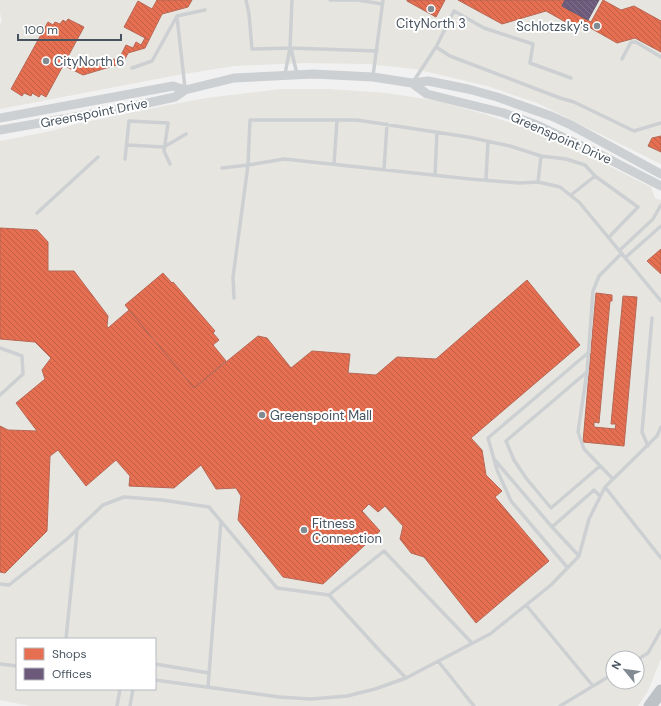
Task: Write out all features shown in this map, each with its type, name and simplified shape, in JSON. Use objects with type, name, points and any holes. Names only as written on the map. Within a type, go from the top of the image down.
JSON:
[{"type":"highway","points":[[650,706],[661,691]]},
{"type":"street","name":"Greenspoint Drive","points":[[0,130],[118,110],[175,97],[185,90],[234,78],[313,74],[373,77],[412,83],[428,81],[468,89],[521,105],[571,125],[661,174]]},
{"type":"street","name":"Greenspoint Drive","points":[[412,83],[427,94],[504,113],[537,125],[599,154],[661,186]]},
{"type":"street","name":"Greenspoint Drive","points":[[0,118],[173,86],[185,90]]},
{"type":"lane","points":[[246,0],[249,14],[252,49],[290,48],[377,51]]},
{"type":"lane","points":[[285,75],[290,48],[292,0]]},
{"type":"lane","points":[[330,0],[383,2],[373,77]]},
{"type":"lane","points":[[132,68],[152,61],[177,16],[205,10]]},
{"type":"lane","points":[[412,83],[436,47],[454,11],[484,28],[533,44],[530,63],[571,78]]},
{"type":"lane","points":[[177,16],[185,90]]},
{"type":"lane","points":[[622,59],[631,42],[636,42],[661,56]]},
{"type":"lane","points":[[436,47],[450,56],[574,102],[634,131],[661,123]]},
{"type":"lane","points":[[290,48],[297,75]]},
{"type":"lane","points":[[234,298],[233,277],[248,165],[250,120],[357,120],[488,141],[541,156],[566,159],[579,163],[585,165],[596,176],[638,207],[609,237]]},
{"type":"lane","points":[[334,164],[337,120]]},
{"type":"lane","points":[[125,159],[129,121],[168,123],[164,151],[170,164]]},
{"type":"lane","points":[[384,170],[387,124]]},
{"type":"lane","points":[[435,175],[437,132]]},
{"type":"lane","points":[[127,145],[164,147],[186,134]]},
{"type":"lane","points":[[486,179],[488,141]]},
{"type":"lane","points":[[538,182],[541,156]]},
{"type":"lane","points":[[37,213],[98,157]]},
{"type":"lane","points":[[222,168],[284,159],[519,183],[538,182],[560,187],[579,202],[661,301]]},
{"type":"lane","points":[[571,195],[596,176]]},
{"type":"lane","points":[[613,479],[584,448],[578,432],[587,372],[593,291],[599,276],[653,219],[661,205]]},
{"type":"lane","points":[[626,257],[661,226]]},
{"type":"lane","points":[[648,446],[642,432],[652,318]]},
{"type":"lane","points":[[0,348],[22,356],[23,374],[0,395]]},
{"type":"lane","points":[[567,568],[512,501],[497,470],[488,438],[589,352]]},
{"type":"lane","points":[[587,372],[506,441],[514,460],[526,478],[551,508],[600,466]]},
{"type":"lane","points":[[156,680],[279,697],[311,699],[347,696],[375,689],[406,678],[490,634],[551,584],[578,556],[589,519],[605,487],[648,446],[659,438],[661,427]]},
{"type":"lane","points":[[494,458],[578,556]]},
{"type":"lane","points":[[605,487],[661,558]]},
{"type":"lane","points":[[552,527],[594,490],[600,496]]},
{"type":"lane","points":[[0,584],[9,585],[77,530],[104,505],[124,497],[162,500],[209,507],[277,588],[330,595],[406,678]]},
{"type":"lane","points":[[208,687],[221,521]]},
{"type":"lane","points":[[66,638],[77,530]]},
{"type":"lane","points":[[330,595],[384,551],[472,644]]},
{"type":"lane","points":[[526,605],[593,686]]},
{"type":"lane","points":[[645,655],[648,653],[661,630]]},
{"type":"lane","points":[[438,661],[474,706]]},
{"type":"lane","points":[[0,664],[16,666]]},
{"type":"lane","points":[[156,664],[209,673]]},
{"type":"lane","points":[[560,706],[605,679]]},
{"type":"lane","points":[[117,706],[120,690]]},
{"type":"lane","points":[[130,706],[133,690]]},
{"type":"shaded area","points":[[0,0],[661,0],[661,164],[537,103],[487,86],[415,69],[368,64],[306,63],[234,66],[178,75],[0,109],[0,25],[2,20],[0,13]]},
{"type":"shaded area","points":[[280,89],[329,89],[387,93],[438,101],[532,130],[651,187],[655,198],[661,200],[661,659],[648,691],[638,706],[30,706],[0,700],[0,141],[51,131],[76,124],[206,98]]},
{"type":"building: Shops","points":[[157,0],[192,0],[188,7],[162,14],[149,40],[124,27],[138,1],[152,9]]},
{"type":"building: Shops","name":"CityNorth 3","points":[[407,0],[445,0],[436,17]]},
{"type":"building: Shops","points":[[458,0],[565,0],[562,6],[591,22],[603,0],[621,10],[634,6],[661,21],[661,52],[635,38],[617,43],[587,26],[578,29],[546,11],[502,24]]},
{"type":"building: Shops","name":"CityNorth 6","points":[[68,19],[84,27],[46,97],[41,94],[39,97],[32,93],[31,96],[24,93],[22,96],[11,89],[48,22],[53,25],[55,22],[60,24],[63,20],[66,22]]},
{"type":"building: Shops","points":[[145,38],[149,40],[145,48],[128,53],[123,63],[83,75],[63,65],[67,57],[87,67],[114,59],[118,61],[126,45],[133,48],[136,42],[141,45]]},
{"type":"building: Shops","points":[[661,136],[661,152],[648,146],[652,138]]},
{"type":"building: Shops","name":"Greenspoint Mall","points":[[0,228],[37,230],[48,242],[48,271],[74,271],[108,316],[108,328],[129,310],[194,388],[258,336],[267,338],[291,368],[312,351],[350,354],[348,373],[376,375],[397,357],[436,359],[527,280],[580,345],[471,438],[482,450],[486,475],[502,491],[495,497],[549,561],[476,623],[424,557],[411,553],[400,539],[403,526],[385,506],[378,512],[369,504],[362,511],[380,531],[323,584],[283,577],[238,520],[241,496],[236,488],[216,489],[201,465],[174,488],[129,486],[130,476],[116,460],[86,486],[58,450],[50,456],[47,531],[5,573],[0,572],[0,426],[8,430],[37,431],[16,403],[45,379],[42,370],[51,358],[35,342],[0,339]]},
{"type":"building: Shops","points":[[661,249],[661,274],[647,261]]},
{"type":"building: Shops","points":[[163,273],[172,283],[173,282],[215,331],[213,333],[219,340],[213,345],[226,361],[194,388],[125,305]]},
{"type":"building: Shops","points":[[596,293],[612,295],[612,301],[610,301],[599,423],[594,422],[594,427],[615,429],[616,424],[611,424],[623,296],[637,297],[624,446],[583,442]]},
{"type":"building: Offices","points":[[565,0],[599,0],[588,20],[562,6]]},
{"type":"place","name":"CityNorth 3","points":[[431,9]]},
{"type":"place","name":"Schlotzsky's","points":[[597,26]]},
{"type":"place","name":"CityNorth 6","points":[[46,61]]},
{"type":"place","name":"Greenspoint Mall","points":[[262,415]]},
{"type":"place","name":"Fitness Connection","points":[[304,530]]}]
